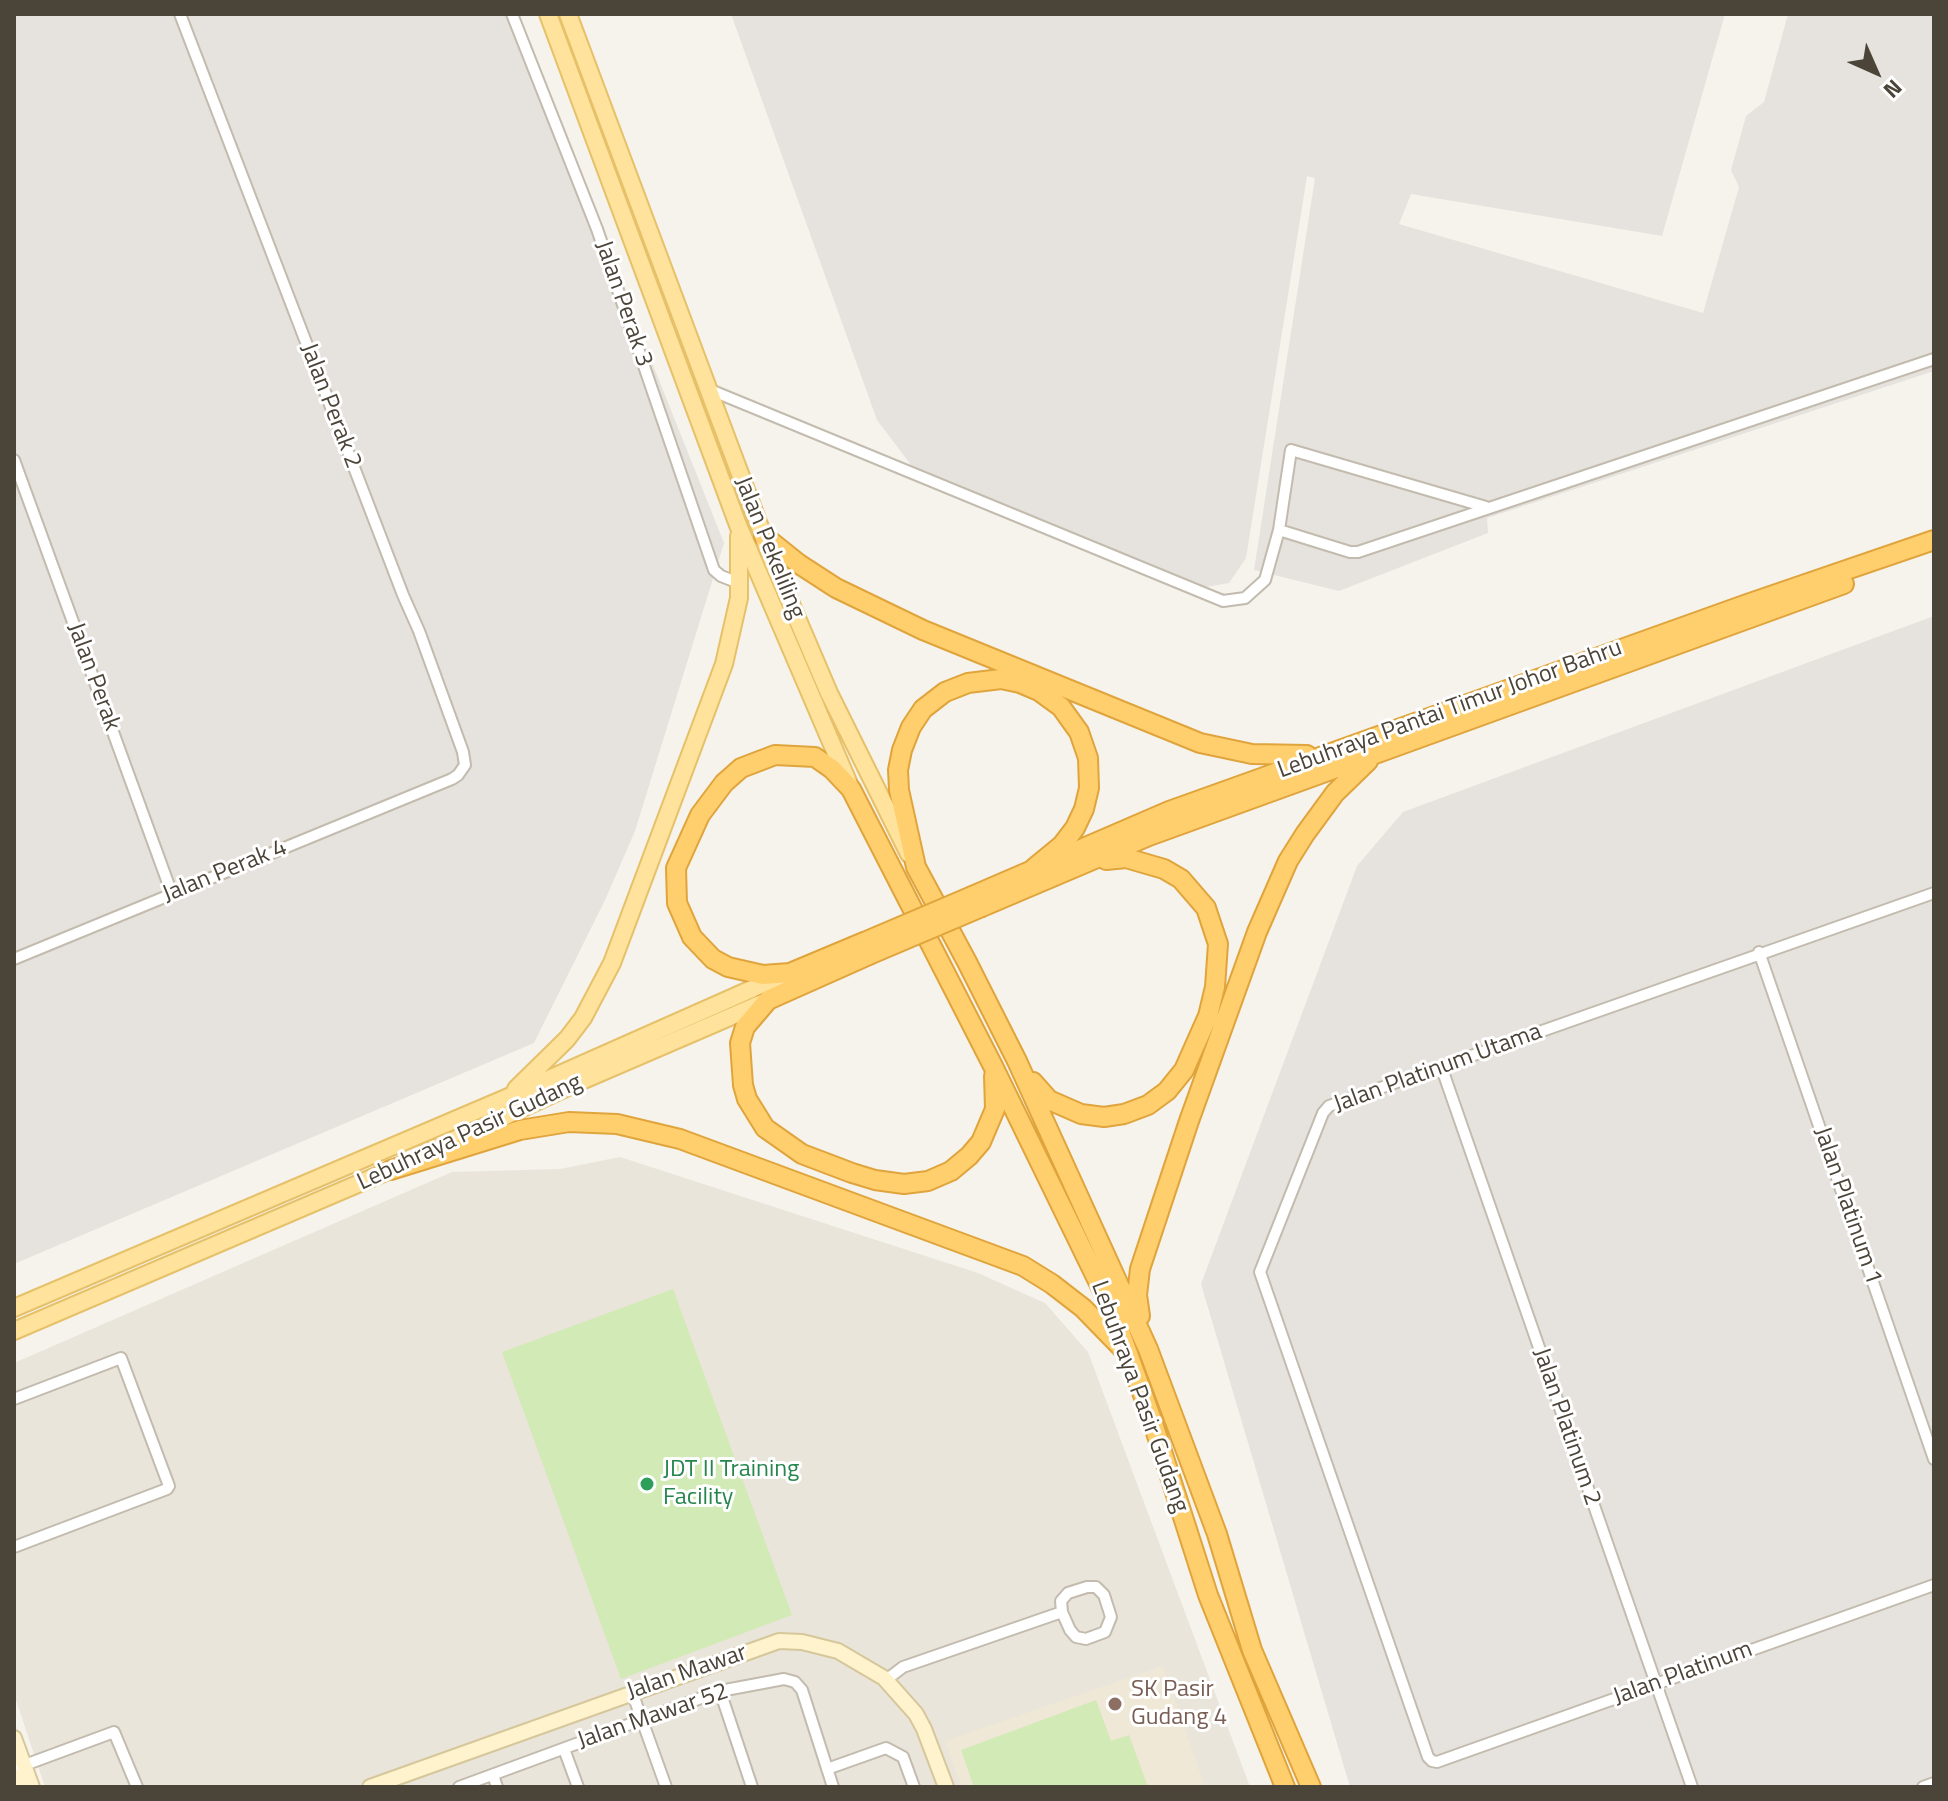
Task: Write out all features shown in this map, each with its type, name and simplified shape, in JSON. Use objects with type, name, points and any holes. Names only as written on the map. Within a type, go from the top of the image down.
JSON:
[{"type":"highway","points":[[764,536],[836,588],[923,630],[1200,743],[1252,754],[1292,757],[1328,753]]},
{"type":"highway","name":"Lebuhraya Pantai Timur Johor Bahru","points":[[977,901],[1034,868],[1155,817],[1934,540]]},
{"type":"highway","name":"Lebuhraya Pantai Timur Johor Bahru","points":[[977,901],[1080,866],[1149,836],[1379,752],[1934,553]]},
{"type":"highway","points":[[916,867],[899,780],[902,750],[911,727],[923,709],[945,692],[968,683],[1001,679],[1039,691],[1061,707],[1079,732],[1088,758],[1089,788],[1080,819],[1062,845],[1034,868]]},
{"type":"highway","points":[[1148,1349],[1137,1295],[1140,1269],[1257,932],[1288,861],[1320,811],[1352,775],[1379,752]]},
{"type":"highway","name":"Lebuhraya Pasir Gudang","points":[[867,948],[790,973],[763,975],[728,967],[702,949],[692,937],[678,910],[676,868],[690,832],[712,797],[741,768],[757,760],[786,754],[815,757],[851,789],[993,1066],[1113,1312],[1151,1417],[1208,1595],[1285,1787]]},
{"type":"highway","points":[[1017,1061],[1040,1091],[1058,1105],[1081,1114],[1104,1117],[1124,1114],[1148,1105],[1167,1091],[1184,1070],[1208,1016],[1215,987],[1218,944],[1206,908],[1196,895],[1181,879],[1164,869],[1126,858],[1080,866]]},
{"type":"highway","name":"Jalan Pekeliling","points":[[916,867],[1017,1061]]},
{"type":"highway","name":"Lebuhraya Pasir Gudang","points":[[768,1000],[867,948],[977,901]]},
{"type":"highway","points":[[768,1000],[745,1027],[740,1043],[747,1099],[765,1128],[783,1142],[802,1154],[852,1173],[904,1184],[928,1181],[951,1171],[981,1142],[991,1122],[995,1109],[993,1066]]},
{"type":"highway","name":"Lebuhraya Pasir Gudang","points":[[1017,1061],[1148,1349],[1217,1534],[1252,1650],[1311,1787]]},
{"type":"highway","points":[[391,1170],[520,1130],[569,1122],[617,1124],[680,1139],[1023,1266],[1083,1308],[1128,1356]]},
{"type":"main road","name":"Jalan Pekeliling","points":[[548,14],[738,525],[851,789]]},
{"type":"main road","name":"Jalan Pekeliling","points":[[568,14],[764,536],[829,693],[916,867]]},
{"type":"main road","points":[[506,1098],[575,1029],[597,995],[612,963],[724,664],[739,583],[738,525]]},
{"type":"main road","name":"Lebuhraya Pasir Gudang","points":[[14,1308],[790,973]]},
{"type":"main road","name":"Lebuhraya Pasir Gudang","points":[[14,1331],[391,1170],[768,1000]]},
{"type":"main road","points":[[55,1290],[53,1300],[63,1310]]},
{"type":"street","name":"Jalan Perak 2","points":[[180,14],[463,752],[465,765],[462,770],[437,786]]},
{"type":"street","name":"Jalan Perak 3","points":[[512,14],[597,229],[714,570],[739,583]]},
{"type":"street","points":[[1279,530],[1358,552],[1934,359]]},
{"type":"street","points":[[707,388],[1223,601],[1245,598],[1265,580],[1279,530],[1291,450],[1486,507]]},
{"type":"street","name":"Jalan Perak","points":[[14,460],[172,894]]},
{"type":"street","name":"Jalan Perak 4","points":[[14,959],[437,786]]},
{"type":"street","name":"Jalan Platinum Utama","points":[[1432,1761],[1428,1757],[1260,1272],[1326,1109],[1759,952],[1934,893]]},
{"type":"street","name":"Jalan Platinum 1","points":[[1759,952],[1934,1459]]},
{"type":"street","name":"Jalan Platinum 2","points":[[1441,1066],[1692,1787]]},
{"type":"street","points":[[14,1399],[121,1358],[169,1486],[14,1547]]},
{"type":"street","name":"Jalan Platinum","points":[[1432,1761],[1437,1762],[1934,1585]]},
{"type":"street","points":[[1096,1587],[1104,1595],[1111,1617],[1105,1632],[1086,1639],[1076,1637],[1062,1612],[1061,1601],[1068,1593],[1096,1587]]},
{"type":"street","points":[[886,1680],[903,1667],[1062,1612]]},
{"type":"street","name":"Jalan Mawar","points":[[370,1787],[779,1641],[802,1642],[838,1651],[886,1680],[916,1714],[946,1787]]},
{"type":"street","name":"Jalan Mawar 52","points":[[459,1787],[720,1691],[784,1679],[795,1682],[802,1690],[827,1769]]},
{"type":"street","points":[[720,1691],[752,1787]]},
{"type":"street","points":[[632,1692],[666,1787]]},
{"type":"street","points":[[17,1770],[114,1732],[137,1787]]},
{"type":"street","points":[[14,1738],[18,1787]]},
{"type":"street","points":[[833,1787],[827,1769],[886,1748],[903,1757],[914,1787]]},
{"type":"street","points":[[564,1749],[578,1787]]},
{"type":"street","points":[[17,1770],[32,1787]]},
{"type":"street","points":[[493,1775],[497,1787]]},
{"type":"street","points":[[1923,1787],[1934,1783]]},
{"type":"shaded area","points":[[14,14],[513,14],[724,543],[635,831],[606,898],[534,1043],[14,1264]]},
{"type":"shaded area","points":[[731,14],[1725,14],[1662,236],[1411,194],[1399,224],[1703,313],[1739,187],[1731,170],[1746,116],[1764,102],[1788,14],[1934,14],[1934,371],[1487,518],[1488,533],[1339,591],[1254,570],[1315,178],[1307,176],[1246,558],[1229,583],[1206,587],[914,469],[877,420]]},
{"type":"shaded area","points":[[1934,616],[1934,1787],[1350,1787],[1201,1284],[1357,866],[1403,812]]},
{"type":"shaded area","points":[[620,1157],[978,1273],[1045,1303],[1088,1352],[1250,1787],[45,1787],[14,1694],[14,1363],[452,1172],[560,1169]]},
{"type":"shaded area","name":"SK Pasir Gudang 4","points":[[1163,1666],[1205,1787],[961,1787],[945,1741]]},
{"type":"green space","name":"JDT II Training Facility","points":[[673,1289],[792,1615],[621,1679],[502,1352]]},
{"type":"green space","points":[[1096,1700],[1111,1741],[1129,1735],[1148,1787],[974,1787],[961,1750]]},
{"type":"place","name":"JDT II Training Facility","points":[[647,1484]]},
{"type":"place","name":"SK Pasir Gudang 4","points":[[1115,1704]]}]
